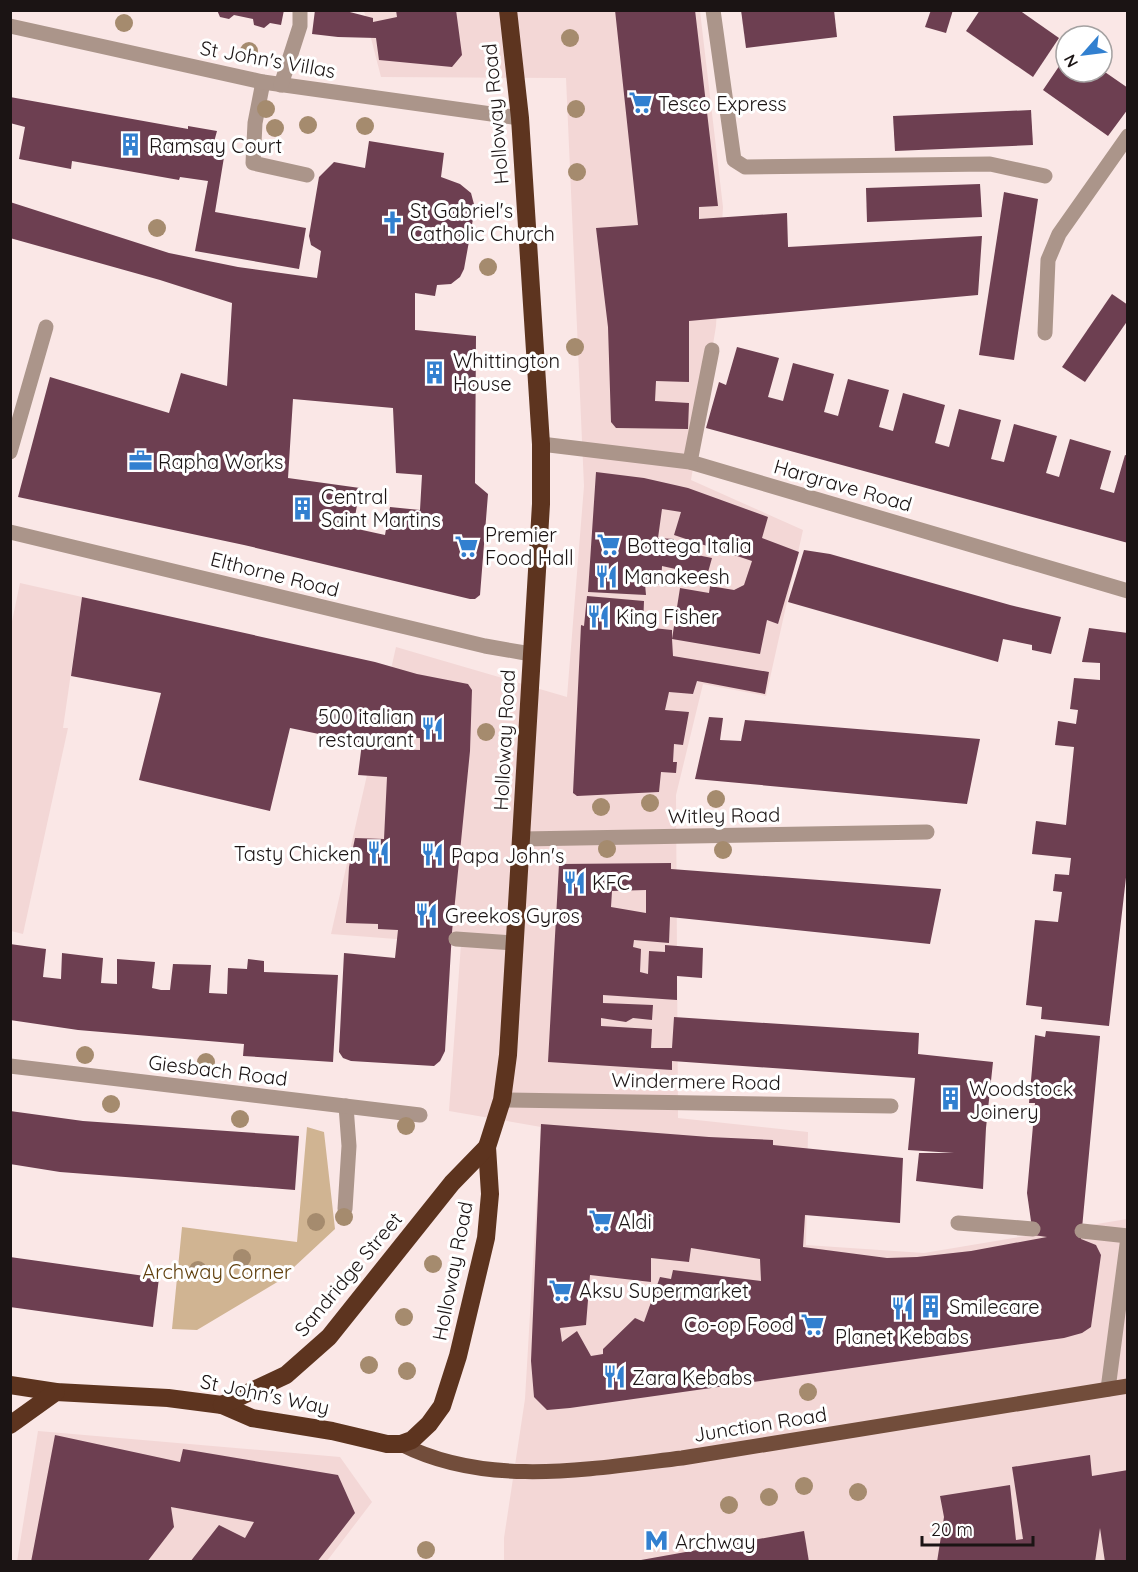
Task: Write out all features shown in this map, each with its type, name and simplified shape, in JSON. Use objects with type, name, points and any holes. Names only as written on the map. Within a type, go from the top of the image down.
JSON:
[{"type":"highway","name":"Holloway Road","points":[[401,1444],[420,1434],[442,1406],[458,1356],[486,1238],[490,1194],[487,1147],[502,1100],[508,1055],[541,504],[542,444],[520,118],[508,10]]},
{"type":"highway","name":"Sandridge Street","points":[[222,1405],[286,1375],[321,1344],[452,1183],[487,1147]]},
{"type":"highway","name":"St John's Way","points":[[10,1385],[56,1392],[168,1398],[222,1405],[252,1418],[332,1431],[387,1444],[401,1444]]},
{"type":"highway","points":[[10,1425],[56,1392]]},
{"type":"main road","name":"Junction Road","points":[[401,1444],[425,1456],[481,1467],[538,1472],[682,1458],[1128,1386]]},
{"type":"street","points":[[281,85],[300,26],[300,10]]},
{"type":"street","points":[[713,10],[734,160],[745,167],[990,164],[1045,176]]},
{"type":"street","name":"St John's Villas","points":[[10,26],[263,82],[520,118]]},
{"type":"street","points":[[263,82],[255,123],[253,163],[307,175]]},
{"type":"street","points":[[1045,333],[1048,261],[1059,234],[1128,136]]},
{"type":"street","points":[[10,452],[46,327]]},
{"type":"street","points":[[690,462],[712,350]]},
{"type":"street","name":"Hargrave Road","points":[[542,444],[690,462],[1128,591]]},
{"type":"street","name":"Elthorne Road","points":[[10,532],[485,646],[531,654]]},
{"type":"street","name":"Witley Road","points":[[522,839],[927,832]]},
{"type":"street","points":[[456,939],[513,944]]},
{"type":"street","name":"Giesbach Road","points":[[10,1066],[420,1115]]},
{"type":"street","name":"Windermere Road","points":[[502,1100],[891,1106]]},
{"type":"street","points":[[345,1209],[349,1146],[346,1106]]},
{"type":"street","points":[[958,1223],[1033,1229]]},
{"type":"street","points":[[1082,1231],[1128,1236],[1108,1389]]},
{"type":"shaded area","points":[[364,11],[700,11],[723,207],[716,326],[691,480],[803,530],[766,696],[703,684],[676,795],[678,1118],[808,1132],[806,1245],[924,1253],[1127,1219],[1127,1561],[504,1561],[504,1538],[525,1399],[541,1127],[449,1111],[461,944],[331,934],[396,647],[567,697],[584,486],[566,78],[381,77]]},
{"type":"shaded area","points":[[20,583],[82,597],[63,728],[68,728],[23,934],[11,931],[10,631]]},
{"type":"shaded area","points":[[38,1431],[340,1457],[372,1502],[327,1561],[17,1562]]},
{"type":"green space","name":"Archway Corner","points":[[307,1127],[324,1132],[335,1229],[279,1281],[197,1330],[172,1329],[182,1227],[297,1242]]},
{"type":"building","points":[[217,10],[284,10],[281,25],[270,23],[264,28],[254,25],[253,19],[234,15],[229,19],[220,17]]},
{"type":"building","points":[[315,10],[342,10],[373,18],[373,22],[397,17],[396,10],[456,10],[462,55],[452,67],[379,60],[376,38],[312,34]]},
{"type":"building","points":[[615,10],[695,10],[718,206],[699,207],[699,219],[787,213],[788,247],[982,236],[978,295],[689,321],[689,382],[656,381],[655,401],[689,403],[688,429],[616,428],[611,422],[608,327],[596,228],[638,225]]},
{"type":"building","points":[[741,10],[834,10],[837,37],[746,48]]},
{"type":"building","points":[[931,10],[953,10],[946,33],[925,27]]},
{"type":"building","points":[[980,10],[1019,10],[1054,34],[1054,46],[1033,77],[966,31]]},
{"type":"building","points":[[1054,74],[1054,84],[1114,84],[1114,78],[1128,88],[1128,109],[1108,136],[1043,90]]},
{"type":"building","points":[[10,97],[188,129],[188,126],[217,131],[214,142],[226,145],[215,212],[306,228],[299,269],[195,251],[208,181],[180,177],[179,180],[72,161],[71,169],[19,159],[25,127],[10,123]]},
{"type":"building","points":[[1031,110],[1033,145],[895,151],[893,116]]},
{"type":"building","points":[[369,141],[444,153],[441,177],[460,184],[471,193],[475,208],[464,269],[460,277],[451,284],[437,285],[435,296],[415,293],[415,330],[476,336],[475,483],[488,494],[480,595],[475,599],[470,599],[244,545],[18,497],[50,377],[169,413],[181,373],[227,386],[232,303],[160,280],[10,238],[10,202],[169,253],[238,267],[317,278],[321,251],[311,245],[309,236],[319,177],[334,162],[365,168]],"holes":[[[293,399],[393,408],[396,473],[422,475],[420,510],[390,507],[385,535],[353,528],[360,488],[288,478]]]},
{"type":"building","points":[[980,184],[982,217],[867,222],[866,188]]},
{"type":"building","points":[[1004,192],[1038,199],[1014,360],[979,355]]},
{"type":"building","points":[[1112,294],[1128,305],[1128,320],[1085,382],[1062,367]]},
{"type":"building","points":[[737,347],[779,358],[768,397],[783,401],[793,363],[834,374],[824,412],[838,416],[848,379],[889,390],[879,427],[893,431],[903,393],[945,405],[935,443],[949,447],[959,409],[1001,420],[991,459],[1004,462],[1014,424],[1057,436],[1046,473],[1059,477],[1070,439],[1111,451],[1100,489],[1114,493],[1125,455],[1128,456],[1128,543],[706,428],[719,382],[726,385]]},
{"type":"building","points":[[596,472],[644,478],[688,488],[768,517],[762,538],[799,552],[778,624],[767,620],[760,654],[672,639],[680,588],[709,593],[710,586],[734,590],[744,585],[752,561],[674,535],[681,512],[662,509],[658,538],[674,539],[672,550],[712,558],[707,576],[662,566],[661,585],[645,584],[646,595],[588,592]]},
{"type":"building","points":[[804,550],[830,554],[1010,605],[1061,617],[1051,654],[1032,650],[1032,645],[1003,639],[998,662],[788,602]]},
{"type":"building","points":[[587,596],[644,601],[643,627],[672,630],[673,656],[769,672],[765,694],[697,681],[693,694],[669,692],[665,710],[689,712],[683,745],[674,744],[673,762],[677,762],[676,773],[661,772],[659,792],[577,796],[573,793],[581,625],[584,626]]},
{"type":"building","points":[[82,597],[468,684],[472,690],[470,751],[452,932],[445,1051],[440,1061],[434,1066],[351,1061],[343,1058],[339,1052],[344,953],[395,958],[398,930],[378,929],[378,924],[346,923],[349,867],[355,838],[384,839],[387,777],[358,775],[362,743],[290,728],[270,811],[139,780],[161,693],[71,676]],"holes":[[[394,737],[420,738],[420,750],[393,749]]]},
{"type":"building","points":[[1089,628],[1128,633],[1128,860],[1109,1026],[1041,1019],[1042,1007],[1026,1005],[1035,920],[1058,922],[1062,892],[1053,891],[1055,874],[1069,875],[1071,858],[1032,854],[1036,821],[1066,825],[1074,747],[1055,745],[1058,721],[1076,724],[1078,710],[1070,709],[1074,678],[1100,680],[1100,663],[1082,662]]},
{"type":"building","points":[[709,717],[723,718],[720,740],[741,741],[745,720],[980,739],[967,804],[695,779]]},
{"type":"building","points":[[671,863],[671,869],[941,889],[930,944],[670,917],[669,943],[634,940],[633,947],[641,949],[640,972],[648,974],[649,951],[665,952],[665,945],[703,948],[702,978],[677,976],[677,1000],[603,995],[603,1003],[653,1005],[652,1020],[633,1018],[626,1022],[601,1018],[601,1026],[652,1029],[651,1048],[672,1048],[674,1017],[919,1033],[918,1054],[993,1062],[983,1189],[916,1181],[919,1153],[954,1153],[908,1150],[915,1078],[672,1061],[672,1070],[548,1062],[559,864]],"holes":[[[646,890],[646,913],[611,907],[612,891]]]},
{"type":"building","points":[[10,944],[46,949],[43,977],[61,979],[62,953],[103,958],[101,983],[117,984],[117,959],[155,962],[152,988],[161,990],[170,990],[173,964],[211,965],[209,993],[227,994],[228,968],[247,969],[248,959],[264,961],[264,972],[338,975],[333,1062],[243,1056],[244,1044],[78,1030],[10,1020]]},
{"type":"building","points":[[1046,1031],[1100,1036],[1081,1239],[1096,1245],[1101,1255],[1091,1327],[1082,1333],[1064,1338],[570,1408],[547,1410],[534,1397],[531,1361],[541,1124],[773,1140],[773,1145],[903,1158],[900,1223],[805,1215],[803,1247],[887,1258],[971,1251],[1047,1237],[1033,1235],[1027,1193],[1035,1103],[1029,1103],[1035,1035],[1045,1037]],"holes":[[[691,1248],[760,1259],[761,1281],[673,1270],[671,1279],[660,1277],[644,1322],[635,1318],[603,1349],[603,1354],[591,1356],[577,1331],[562,1342],[560,1328],[586,1325],[590,1275],[651,1282],[651,1258],[689,1262]]]},
{"type":"building","points":[[10,1111],[83,1121],[299,1136],[295,1190],[60,1172],[10,1164]]},
{"type":"building","points":[[10,1257],[159,1278],[153,1327],[10,1307]]},
{"type":"building","points":[[55,1435],[180,1462],[183,1449],[338,1475],[355,1513],[317,1562],[190,1562],[219,1525],[245,1538],[254,1522],[171,1507],[174,1527],[147,1562],[31,1562]]},
{"type":"building","points":[[1090,1455],[1092,1476],[1128,1470],[1128,1562],[1105,1562],[1100,1528],[1095,1562],[937,1562],[944,1517],[940,1496],[1010,1485],[1016,1540],[1023,1539],[1012,1467]]},
{"type":"building","points":[[804,1531],[809,1562],[641,1562],[641,1560]]},
{"type":"place","name":"Tesco Express","points":[[640,103]]},
{"type":"place","name":"Ramsay Court","points":[[131,145]]},
{"type":"place","name":"St Gabriel's Catholic Church","points":[[392,222]]},
{"type":"place","name":"Whittington House","points":[[435,372]]},
{"type":"place","name":"Rapha Works","points":[[140,461]]},
{"type":"place","name":"Central Saint Martins","points":[[303,508]]},
{"type":"place","name":"Bottega Italia","points":[[609,545]]},
{"type":"place","name":"Premier Food Hall","points":[[467,546]]},
{"type":"place","name":"Manakeesh","points":[[606,576]]},
{"type":"place","name":"King Fisher","points":[[598,616]]},
{"type":"place","name":"500 italian restaurant","points":[[432,728]]},
{"type":"place","name":"Tasty Chicken","points":[[379,853]]},
{"type":"place","name":"Papa John's","points":[[433,855]]},
{"type":"place","name":"KFC","points":[[574,882]]},
{"type":"place","name":"Greekos Gyros","points":[[427,915]]},
{"type":"place","name":"Woodstock Joinery","points":[[951,1099]]},
{"type":"place","name":"Aldi","points":[[600,1221]]},
{"type":"place","name":"Aksu Supermarket","points":[[561,1290]]},
{"type":"place","name":"Smilecare","points":[[931,1306]]},
{"type":"place","name":"Planet Kebabs","points":[[902,1308]]},
{"type":"place","name":"Co-op Food","points":[[812,1324]]},
{"type":"place","name":"Zara Kebabs","points":[[614,1377]]},
{"type":"place","name":"Archway","points":[[657,1541]]}]
